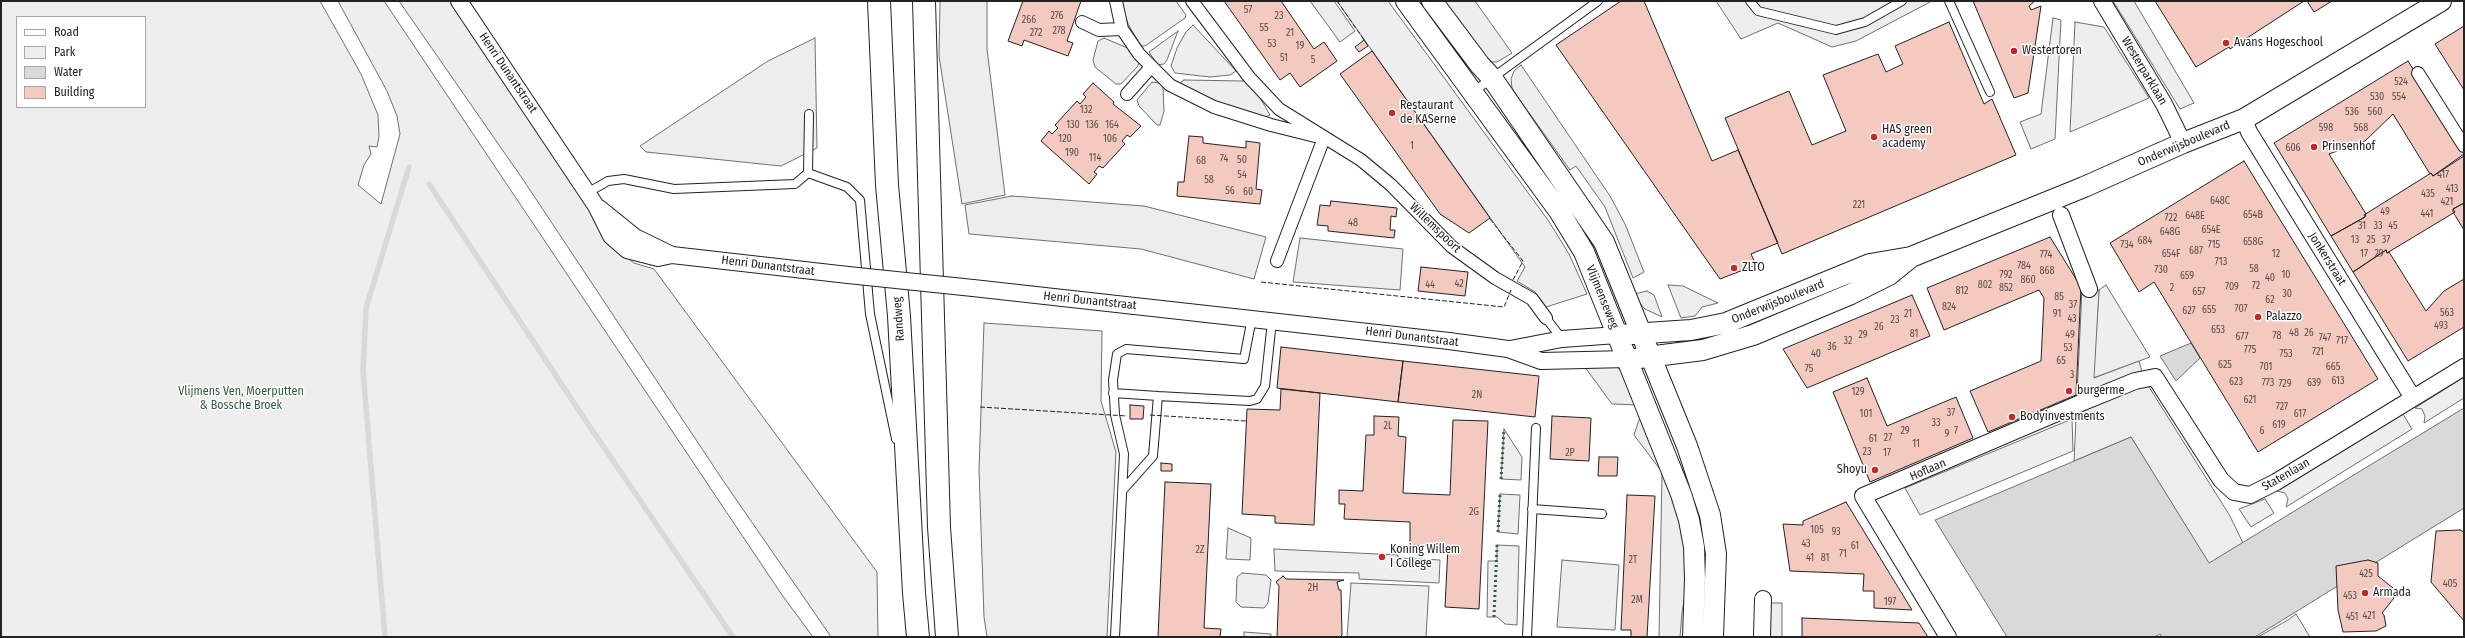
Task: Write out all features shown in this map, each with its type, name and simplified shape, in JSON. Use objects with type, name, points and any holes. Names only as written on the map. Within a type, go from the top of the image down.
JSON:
[{"type":"main road","name":"Randweg","points":[[879,1],[887,185],[899,316],[911,508],[914,593],[918,637]]},
{"type":"main road","points":[[924,1],[941,576],[947,637]]},
{"type":"street","name":"Henri Dunantstraat","points":[[459,1],[592,200],[635,237],[672,255],[848,276],[1252,318],[1508,349],[1541,361],[1652,358]]},
{"type":"street","name":"Willemspoort","points":[[1116,1],[1122,29],[1151,67],[1170,85],[1214,107],[1271,125],[1324,138]]},
{"type":"street","name":"Willemspoort","points":[[1192,1],[1249,77],[1279,109],[1361,160],[1391,185],[1452,247],[1496,278],[1532,299],[1546,318]]},
{"type":"street","name":"Vlijmenseweg","points":[[1406,1],[1559,212],[1584,252],[1681,494],[1689,520],[1694,547],[1695,578],[1693,637]]},
{"type":"street","name":"Vlijmenseweg","points":[[1432,1],[1480,65],[1492,78],[1604,242],[1687,446],[1710,515],[1716,554],[1713,637]]},
{"type":"street","name":"Westerparklaan","points":[[2102,1],[2164,104],[2183,143]]},
{"type":"street","name":"Onderwijsboulevard","points":[[1642,333],[1691,330],[1726,323],[1870,264],[1911,257],[2084,187],[2183,143],[2244,119],[2440,1]]},
{"type":"street","points":[[1082,22],[1099,30],[1122,29]]},
{"type":"street","points":[[1127,94],[1151,67]]},
{"type":"street","points":[[2418,73],[2464,146]]},
{"type":"street","points":[[1271,125],[1279,109]]},
{"type":"street","name":"Jonkerstraat","points":[[2244,119],[2249,132],[2413,398]]},
{"type":"street","points":[[1277,261],[1324,138]]},
{"type":"street","points":[[2061,215],[2090,289]]},
{"type":"street","name":"Onderwijsboulevard","points":[[1652,358],[1703,350],[1754,335],[1851,294],[1889,275],[1911,257]]},
{"type":"street","name":"Henri Dunantstraat","points":[[1508,349],[1562,339],[1642,333]]},
{"type":"street","name":"Statenlaan","points":[[2144,379],[2155,377],[2221,480],[2234,492],[2250,495],[2276,482],[2464,367]]},
{"type":"street","name":"Hoflaan","points":[[1948,637],[1863,496],[2076,405],[2134,381],[2144,379]]},
{"type":"street","points":[[1762,637],[1763,599]]},
{"type":"lane","points":[[1473,92],[1598,1]]},
{"type":"lane","points":[[1750,1],[1758,11],[1836,30],[1865,22],[1902,1]]},
{"type":"lane","points":[[1949,1],[1990,92]]},
{"type":"lane","points":[[592,200],[608,181],[624,179],[674,190],[795,184],[808,173],[809,114]]},
{"type":"lane","points":[[808,173],[847,187],[860,200],[870,314],[911,508]]},
{"type":"lane","points":[[1115,637],[1124,454],[1115,415],[1112,380],[1117,354],[1126,349],[1244,359],[1252,318]]},
{"type":"lane","points":[[1546,318],[1562,339]]},
{"type":"lane","points":[[1113,393],[1250,400],[1257,399],[1265,386],[1272,321]]},
{"type":"lane","points":[[1122,491],[1153,456],[1158,396]]},
{"type":"lane","points":[[1528,637],[1536,428]]},
{"type":"lane","points":[[1532,510],[1602,514]]},
{"type":"green space","name":"Vlijmens Ven, Moerputten & Bossche Broek","points":[[1,1],[320,1],[361,74],[378,115],[379,136],[377,147],[369,146],[371,154],[364,165],[358,185],[381,204],[400,134],[397,116],[387,91],[338,1],[384,1],[782,595],[813,637],[1,637]]},
{"type":"green space","points":[[399,1],[450,1],[617,250],[634,263],[654,269],[877,572],[878,637],[831,637],[722,479],[524,181]]},
{"type":"green space","points":[[1121,1],[1176,1],[1186,15],[1185,18],[1145,46],[1141,46],[1128,24]]},
{"type":"green space","points":[[1337,1],[1388,1],[1548,220],[1569,254],[1587,294],[1546,307],[1535,292],[1517,281],[1525,267]]},
{"type":"green space","points":[[1437,1],[1475,1],[1512,53],[1497,62],[1487,62]]},
{"type":"green space","points":[[2113,1],[2134,1],[2194,103],[2180,109]]},
{"type":"green space","points":[[2053,18],[2061,20],[2055,139],[2031,149],[2020,122],[2041,114]]},
{"type":"green space","points":[[2075,22],[2104,27],[2149,98],[2070,132]]},
{"type":"green space","points":[[1193,25],[1236,71],[1230,75],[1210,77],[1175,73],[1171,66],[1177,48],[1186,32]]},
{"type":"green space","points":[[1178,31],[1167,60],[1164,64],[1158,65],[1149,52]]},
{"type":"green space","points":[[1104,38],[1130,49],[1139,61],[1138,66],[1121,84],[1116,84],[1095,67],[1093,60],[1098,41]]},
{"type":"green space","points":[[1521,65],[1610,196],[1625,224],[1644,272],[1633,278],[1605,207],[1576,166],[1570,170],[1512,88],[1511,79],[1514,71]]},
{"type":"green space","points":[[1184,80],[1244,81],[1259,96],[1270,115],[1265,117],[1216,102],[1182,85],[1181,82]]},
{"type":"green space","points":[[1152,82],[1159,83],[1163,87],[1164,111],[1160,125],[1157,125],[1139,106],[1137,100]]},
{"type":"green space","points":[[1668,285],[1683,286],[1718,303],[1702,307],[1695,316],[1681,318]]},
{"type":"green space","points":[[2106,285],[2150,357],[2093,378],[2099,290]]},
{"type":"green space","points":[[1647,291],[1654,295],[1662,317],[1645,309],[1634,294]]},
{"type":"green space","points":[[1584,366],[1616,366],[1625,374],[1640,405],[1612,404]]},
{"type":"green space","points":[[2464,377],[2464,398],[2424,423],[2425,416],[2422,409],[2415,408]]},
{"type":"green space","points":[[1641,414],[1676,498],[1689,572],[1682,613],[1680,637],[1659,637],[1662,472],[1634,435]]},
{"type":"green space","points":[[2403,414],[2412,429],[2286,507],[2288,499],[2285,493],[2277,491]]},
{"type":"green space","points":[[2072,419],[2073,451],[1920,515],[1905,488]]},
{"type":"green space","points":[[1504,429],[1522,457],[1521,480],[1501,479]]},
{"type":"green space","points":[[1500,494],[1520,495],[1518,534],[1498,532]]},
{"type":"green space","points":[[2265,499],[2274,513],[2251,527],[2239,509]]},
{"type":"green space","points":[[1228,528],[1251,538],[1250,560],[1226,559]]},
{"type":"green space","points":[[1497,545],[1519,546],[1517,625],[1505,624],[1497,617],[1487,617],[1488,561],[1497,561]]},
{"type":"green space","points":[[1274,549],[1398,555],[1398,558],[1440,560],[1439,583],[1359,579],[1359,573],[1275,571]]},
{"type":"green space","points":[[1562,560],[1619,565],[1615,630],[1557,627]]},
{"type":"green space","points":[[1242,573],[1266,575],[1271,580],[1268,603],[1264,608],[1241,607],[1236,602],[1237,577]]},
{"type":"green space","points":[[1351,583],[1429,586],[1426,637],[1347,637]]},
{"type":"green space","points":[[1244,632],[1271,634],[1271,637],[1244,637]]},
{"type":"shaded area","points":[[940,1],[987,1],[987,49],[1005,195],[962,204],[939,56]]},
{"type":"shaded area","points":[[1310,1],[1334,1],[1355,31],[1340,42]]},
{"type":"shaded area","points":[[1716,1],[1932,1],[1856,41],[1832,47],[1778,23],[1741,39]]},
{"type":"shaded area","points":[[815,38],[817,148],[781,166],[646,152],[640,146],[768,61]]},
{"type":"shaded area","points":[[1012,196],[1144,206],[1266,237],[1254,279],[1141,249],[969,234],[965,205]]},
{"type":"shaded area","points":[[1300,238],[1403,249],[1400,290],[1293,282]]},
{"type":"shaded area","points":[[2082,288],[2099,290],[2094,378],[2139,361],[2144,379],[2230,516],[2243,543],[2209,564],[2131,437],[2074,461]]},
{"type":"shaded area","points":[[984,323],[1102,331],[1101,401],[1116,452],[1107,637],[987,637],[984,617],[979,470]]},
{"type":"shaded area","points":[[1769,603],[1782,603],[1782,637],[1769,637]]},
{"type":"shaded area","points":[[2296,614],[2310,637],[2258,637],[2288,620]]},
{"type":"water","points":[[2191,343],[2200,358],[2176,381],[2160,356]]},
{"type":"water","points":[[2464,408],[2464,508],[2255,637],[2162,637],[2160,634],[2154,637],[2007,637],[1935,520],[2131,437],[2209,563]]},
{"type":"building","points":[[1023,1],[1081,1],[1067,41],[1073,43],[1068,56],[1024,40],[1022,46],[1008,41]]},
{"type":"building","points":[[1224,1],[1281,1],[1314,49],[1324,42],[1337,61],[1300,87],[1290,73],[1280,80]]},
{"type":"building","points":[[1621,1],[1644,1],[1712,161],[1738,150],[1778,243],[1751,254],[1756,265],[1720,279],[1556,45]]},
{"type":"building","name":"Westertoren","points":[[1973,1],[2035,1],[2029,6],[2031,10],[2041,6],[2028,93],[2014,98]]},
{"type":"building","name":"Avans Hogeschool","points":[[2155,1],[2304,1],[2230,49],[2229,47],[2196,67]]},
{"type":"building","points":[[2307,1],[2332,1],[2314,12]]},
{"type":"building","name":"HAS green academy","points":[[1949,22],[1984,104],[1992,99],[2016,155],[1782,254],[1725,118],[1789,91],[1812,145],[1846,131],[1823,75],[1878,54],[1886,72],[1903,64],[1895,46]]},
{"type":"building","points":[[2464,26],[2464,90],[2435,44]]},
{"type":"building","points":[[1364,40],[1368,46],[1359,52],[1355,47]]},
{"type":"building","name":"Restaurant de KASerne","points":[[1372,51],[1490,218],[1469,233],[1440,214],[1340,74]]},
{"type":"building","name":"Prinsenhof","points":[[2408,61],[2464,152],[2464,156],[2433,176],[2431,173],[2430,174],[2393,114],[2365,141],[2329,154],[2366,214],[2365,217],[2331,236],[2274,143]]},
{"type":"building","points":[[1093,83],[1114,102],[1113,104],[1141,126],[1130,137],[1127,135],[1122,141],[1125,144],[1103,168],[1099,166],[1094,172],[1097,174],[1089,184],[1041,141],[1049,131],[1052,134],[1058,128],[1055,125],[1077,101],[1080,104],[1086,97],[1083,94]]},
{"type":"building","points":[[1189,136],[1203,137],[1203,143],[1246,148],[1246,141],[1260,143],[1256,189],[1262,190],[1260,204],[1177,196],[1178,182],[1184,182]]},
{"type":"building","points":[[2464,154],[2464,203],[2453,209],[2455,212],[2387,253],[2386,250],[2353,272],[2331,236],[2365,217],[2364,215],[2431,173],[2433,176]]},
{"type":"building","name":"Palazzo","points":[[2244,161],[2378,379],[2258,452],[2154,282],[2139,292],[2110,243]]},
{"type":"building","points":[[1331,201],[1397,208],[1396,217],[1391,216],[1390,230],[1395,230],[1394,238],[1328,231],[1328,226],[1317,225],[1320,205],[1330,206]]},
{"type":"building","points":[[2464,203],[2464,230],[2453,212],[2453,209]]},
{"type":"building","points":[[2050,237],[2081,287],[2076,395],[1988,432],[1970,391],[2041,361],[2044,298],[2039,290],[1944,330],[1927,288]]},
{"type":"building","points":[[2386,250],[2387,253],[2389,252],[2426,311],[2444,291],[2464,279],[2464,327],[2408,361],[2353,272]]},
{"type":"building","points":[[1421,267],[1468,272],[1465,296],[1418,291]]},
{"type":"building","points":[[1912,295],[1930,336],[1807,388],[1783,349]]},
{"type":"building","points":[[1281,347],[1403,361],[1398,402],[1277,388]]},
{"type":"building","points":[[1403,361],[1539,376],[1535,417],[1398,402]]},
{"type":"building","points":[[1867,378],[1887,426],[1956,397],[1973,438],[1870,482],[1833,392]]},
{"type":"building","points":[[1281,389],[1320,393],[1314,525],[1275,523],[1275,516],[1242,514],[1247,409],[1280,410]]},
{"type":"building","points":[[1130,405],[1144,406],[1143,419],[1130,419]]},
{"type":"building","points":[[1374,416],[1399,417],[1398,436],[1406,437],[1403,493],[1450,495],[1453,420],[1488,421],[1479,609],[1445,607],[1448,547],[1410,545],[1410,522],[1344,519],[1345,504],[1339,504],[1339,490],[1363,491],[1366,435],[1374,435]]},
{"type":"building","points":[[1552,416],[1591,418],[1589,461],[1550,459]]},
{"type":"building","points":[[1599,457],[1618,457],[1617,476],[1598,476]]},
{"type":"building","points":[[1161,463],[1172,464],[1172,471],[1161,471]]},
{"type":"building","points":[[1165,482],[1211,484],[1204,628],[1221,629],[1220,637],[1158,637]]},
{"type":"building","points":[[1627,495],[1655,496],[1647,637],[1631,637],[1631,630],[1621,630]]},
{"type":"building","points":[[1846,502],[1912,610],[1874,608],[1874,591],[1863,591],[1864,574],[1790,571],[1783,524],[1803,525],[1803,521]]},
{"type":"building","name":"Armada","points":[[2460,530],[2464,532],[2464,621],[2431,582],[2436,531]]},
{"type":"building","name":"Armada","points":[[2368,560],[2378,563],[2378,576],[2393,588],[2394,598],[2382,613],[2384,615],[2386,626],[2376,631],[2343,632],[2338,610],[2336,566]]},
{"type":"building","points":[[1283,576],[1286,579],[1344,580],[1337,582],[1339,590],[1341,590],[1342,635],[1340,637],[1277,637],[1279,586],[1276,582]]},
{"type":"building","points":[[1802,618],[1919,623],[1928,637],[1802,637]]},
{"type":"waterway","points":[[385,637],[363,371],[366,308],[409,167]]},
{"type":"waterway","points":[[429,184],[584,418],[733,637]]},
{"type":"hedge","points":[[1501,479],[1504,429]]},
{"type":"hedge","points":[[1498,532],[1500,494]]},
{"type":"hedge","points":[[1494,617],[1497,545]]},
{"type":"fence","points":[[1337,1],[1364,40]]},
{"type":"fence","points":[[1490,219],[1523,261],[1513,280]]},
{"type":"fence","points":[[1261,282],[1504,307],[1511,290]]},
{"type":"fence","points":[[980,407],[1127,416]]},
{"type":"fence","points":[[1150,415],[1246,421]]},
{"type":"place","name":"Avans Hogeschool","points":[[2226,43]]},
{"type":"place","name":"Westertoren","points":[[2014,51]]},
{"type":"place","name":"Restaurant de KASerne","points":[[1392,113]]},
{"type":"place","name":"HAS green academy","points":[[1874,137]]},
{"type":"place","name":"Prinsenhof","points":[[2314,147]]},
{"type":"place","name":"ZLTO","points":[[1734,268]]},
{"type":"place","name":"Palazzo","points":[[2258,317]]},
{"type":"place","name":"burgerme","points":[[2069,391]]},
{"type":"place","name":"Bodyinvestments","points":[[2012,417]]},
{"type":"place","name":"Shoyu","points":[[1875,470]]},
{"type":"place","name":"Koning Willem I College","points":[[1382,557]]},
{"type":"place","name":"Armada","points":[[2365,593]]}]
